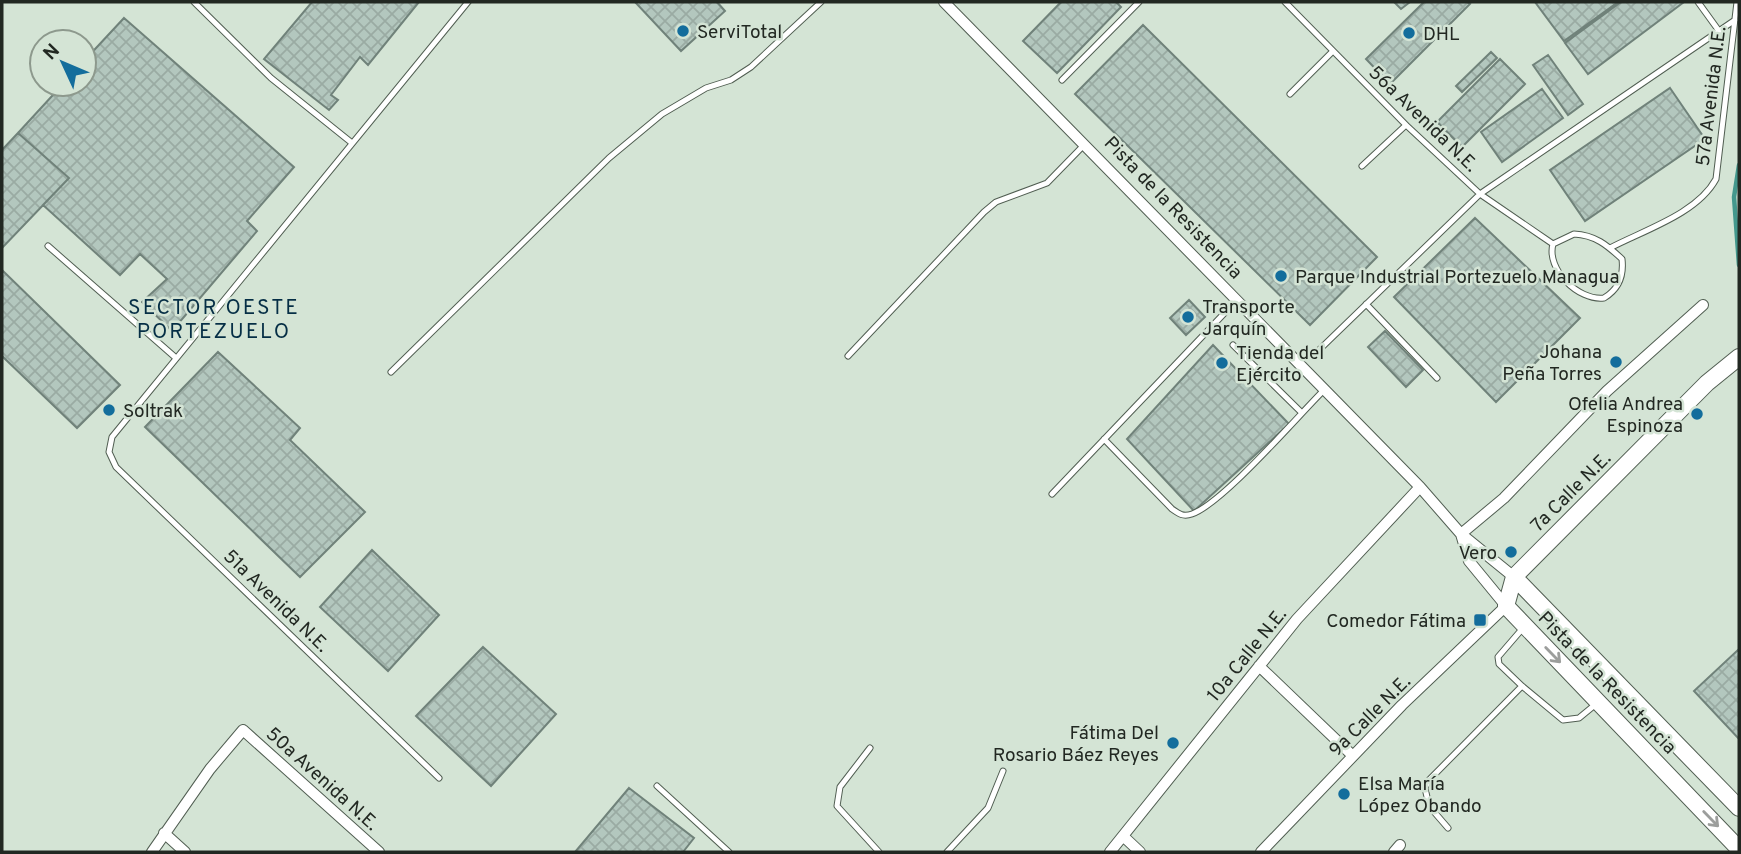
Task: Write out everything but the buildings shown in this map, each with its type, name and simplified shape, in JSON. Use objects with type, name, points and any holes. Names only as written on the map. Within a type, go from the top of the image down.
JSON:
[{"type":"street","name":"Pista de la Resistencia","points":[[944,2],[1420,486],[1461,534],[1514,577],[1739,808]]},
{"type":"street","points":[[1461,534],[1504,498],[1607,391],[1703,305]]},
{"type":"street","name":"7a Calle N.E.","points":[[1506,606],[1514,577],[1707,383],[1739,357]]},
{"type":"street","name":"10a Calle N.E.","points":[[1110,852],[1297,619],[1420,486]]},
{"type":"street","name":"Pista de la Resistencia","points":[[1461,534],[1469,561],[1506,606],[1739,849]]},
{"type":"street","name":"9a Calle N.E.","points":[[1261,852],[1353,755],[1506,606]]},
{"type":"street","points":[[1259,666],[1353,755]]},
{"type":"street","name":"50a Avenida N.E.","points":[[164,833],[210,769],[243,730],[379,852]]},
{"type":"street","points":[[152,852],[164,833],[185,852]]},
{"type":"street","points":[[1123,836],[1140,852]]},
{"type":"lane","points":[[194,2],[271,78],[352,143]]},
{"type":"lane","points":[[48,246],[176,358],[468,2]]},
{"type":"lane","points":[[391,372],[608,158],[662,114],[706,88],[731,80],[751,67],[821,2]]},
{"type":"lane","points":[[1062,79],[1139,2]]},
{"type":"lane","name":"56a Avenida N.E.","points":[[1285,2],[1406,125],[1480,194],[1553,244]]},
{"type":"lane","points":[[1698,2],[1719,31]]},
{"type":"lane","name":"57a Avenida N.E.","points":[[1610,248],[1696,203],[1709,192],[1716,179],[1737,2]]},
{"type":"lane","points":[[1319,350],[1480,194],[1735,20]]},
{"type":"lane","points":[[1290,94],[1333,51]]},
{"type":"lane","points":[[1363,166],[1406,125]]},
{"type":"lane","points":[[848,356],[984,212],[996,202],[1046,183],[1084,145]]},
{"type":"lane","points":[[1574,234],[1589,235],[1610,248],[1622,260],[1622,278],[1612,293],[1598,299],[1574,287],[1559,272],[1550,254],[1553,244],[1574,234]]},
{"type":"lane","points":[[1052,494],[1237,301]]},
{"type":"lane","points":[[1366,304],[1437,378]]},
{"type":"lane","points":[[1233,345],[1301,413]]},
{"type":"lane","name":"51a Avenida N.E.","points":[[176,358],[112,437],[109,452],[116,467],[439,778]]},
{"type":"lane","points":[[1104,439],[1172,509],[1180,515],[1187,515],[1216,498],[1324,390]]},
{"type":"lane","points":[[1525,626],[1508,641],[1498,657],[1499,664],[1563,720],[1579,718],[1598,702]]},
{"type":"lane","points":[[1448,828],[1429,806],[1425,788],[1429,780],[1522,686]]},
{"type":"lane","points":[[870,748],[840,787],[837,806],[879,852]]},
{"type":"lane","points":[[947,852],[988,808],[1003,771]]},
{"type":"lane","points":[[657,786],[729,852]]},
{"type":"waterway","points":[[1739,165],[1734,197],[1739,265]]},
{"type":"place","name":"ServiTotal","points":[[683,31]]},
{"type":"place","name":"DHL","points":[[1409,33]]},
{"type":"place","name":"Parque Industrial Portezuelo Managua","points":[[1281,276]]},
{"type":"place","name":"Transporte Jarquín","points":[[1188,317]]},
{"type":"place","name":"Johana Peña Torres","points":[[1616,362]]},
{"type":"place","name":"Tienda del Ejército","points":[[1222,363]]},
{"type":"place","name":"Soltrak","points":[[109,410]]},
{"type":"place","name":"Ofelia Andrea Espinoza","points":[[1697,414]]},
{"type":"place","name":"Vero","points":[[1511,552]]},
{"type":"place","name":"Comedor Fátima","points":[[1480,620]]},
{"type":"place","name":"Fátima Del Rosario Báez Reyes","points":[[1173,743]]},
{"type":"place","name":"Elsa María López Obando","points":[[1344,794]]},
{"type":"district","name":"SECTOR OESTE PORTEZUELO","points":[[214,319]]}]
